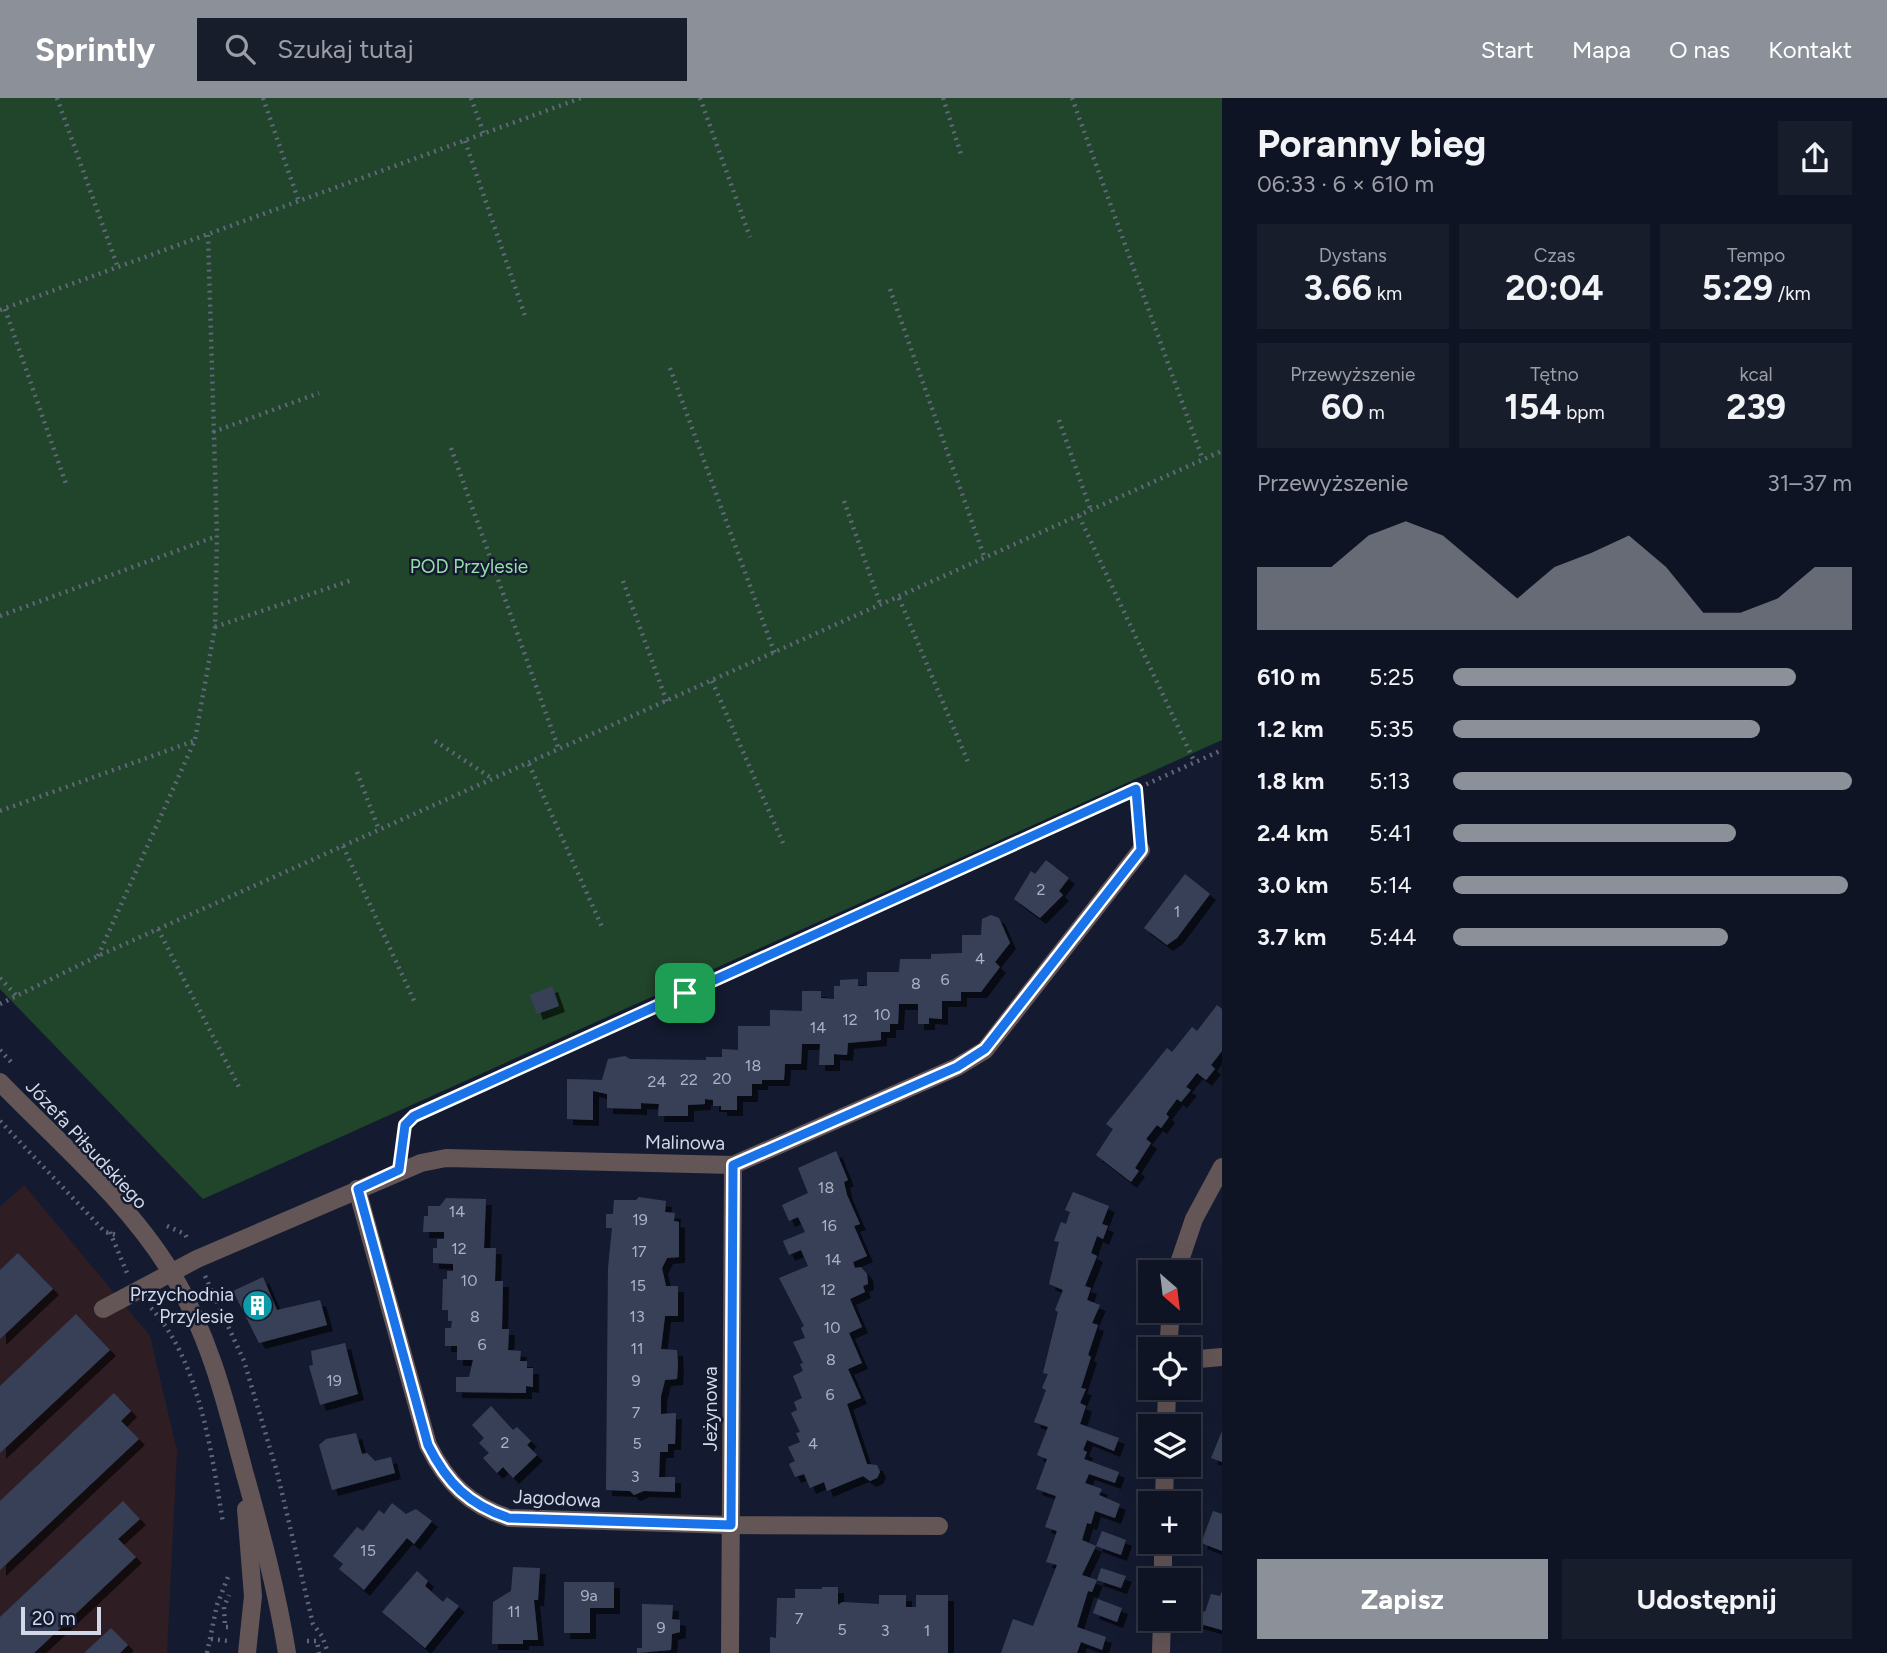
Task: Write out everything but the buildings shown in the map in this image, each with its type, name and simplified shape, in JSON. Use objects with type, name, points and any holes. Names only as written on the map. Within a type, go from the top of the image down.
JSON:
[{"type":"street","name":"Malinowa","points":[[103,1309],[136,1289],[198,1259],[399,1170],[446,1158],[733,1165],[957,1067],[985,1049],[1141,850]]},
{"type":"street","name":"Józefa Piłsudskiego","points":[[0,1082],[120,1206],[171,1272],[217,1372],[278,1595],[287,1653]]},
{"type":"street","name":"Jeżynowa","points":[[730,1653],[733,1165]]},
{"type":"street","points":[[1180,1260],[1194,1219],[1222,1167]]},
{"type":"street","name":"Jagodowa","points":[[358,1189],[428,1445],[442,1472],[480,1508],[509,1518],[731,1525],[939,1526]]},
{"type":"street","points":[[1201,1359],[1222,1357]]},
{"type":"street","name":"Józefa Piłsudskiego","points":[[242,1464],[253,1596],[247,1653]]},
{"type":"street","points":[[1161,1653],[1162,1631]]},
{"type":"path","points":[[57,98],[118,268]]},
{"type":"path","points":[[263,98],[299,202]]},
{"type":"path","points":[[471,98],[484,134]]},
{"type":"path","points":[[66,484],[2,309],[581,98]]},
{"type":"path","points":[[700,98],[750,237]]},
{"type":"path","points":[[943,98],[961,154]]},
{"type":"path","points":[[1072,98],[1203,460]]},
{"type":"path","points":[[465,141],[525,316]]},
{"type":"path","points":[[98,956],[195,740],[215,627],[216,536],[208,235]]},
{"type":"path","points":[[890,289],[985,558]]},
{"type":"path","points":[[670,368],[775,654]]},
{"type":"path","points":[[213,432],[319,393]]},
{"type":"path","points":[[1059,420],[1091,511]]},
{"type":"path","points":[[451,448],[559,750]]},
{"type":"path","points":[[0,1004],[98,956],[1222,451]]},
{"type":"path","points":[[844,502],[881,606]]},
{"type":"path","points":[[1079,516],[1195,763]]},
{"type":"path","points":[[0,616],[216,536]]},
{"type":"path","points":[[215,627],[352,580]]},
{"type":"path","points":[[623,581],[667,702]]},
{"type":"path","points":[[898,598],[968,762]]},
{"type":"path","points":[[712,681],[783,843]]},
{"type":"path","points":[[0,811],[195,740]]},
{"type":"path","points":[[435,741],[494,779]]},
{"type":"path","points":[[399,1170],[405,1125],[414,1116],[1222,750]]},
{"type":"path","points":[[529,764],[602,927]]},
{"type":"path","points":[[358,772],[379,830]]},
{"type":"path","points":[[1136,789],[1141,850]]},
{"type":"path","points":[[343,846],[416,1005]]},
{"type":"path","points":[[158,929],[241,1091]]},
{"type":"path","points":[[0,978],[16,995]]},
{"type":"path","points":[[0,1110],[86,1201]]},
{"type":"path","points":[[0,1121],[105,1232],[125,1242]]},
{"type":"path","points":[[104,1219],[136,1289],[170,1333],[200,1404],[224,1532]]},
{"type":"path","points":[[198,1259],[244,1361],[278,1472],[313,1624],[318,1629],[328,1653]]},
{"type":"path","points":[[184,1343],[203,1388]]},
{"type":"path","points":[[207,1653],[228,1576],[227,1565]]},
{"type":"path","points":[[223,1649],[223,1607],[233,1587]]},
{"type":"path","points":[[283,1626],[313,1624]]},
{"type":"path","points":[[225,1627],[250,1627]]},
{"type":"shaded area","points":[[24,1185],[150,1336],[177,1451],[167,1653],[0,1653],[0,1207]]},
{"type":"green space","name":"POD Przylesie","points":[[0,98],[1222,98],[1222,740],[203,1199],[0,989]]},
{"type":"place","name":"Przychodnia Przylesie","points":[[257,1305]]},
{"type":"route","points":[[1136,789],[1141,850],[985,1049],[957,1067],[733,1165],[731,1525],[509,1518],[480,1508],[442,1472],[428,1445],[358,1189],[399,1170],[405,1125],[414,1116],[685,993],[1136,789]]}]
